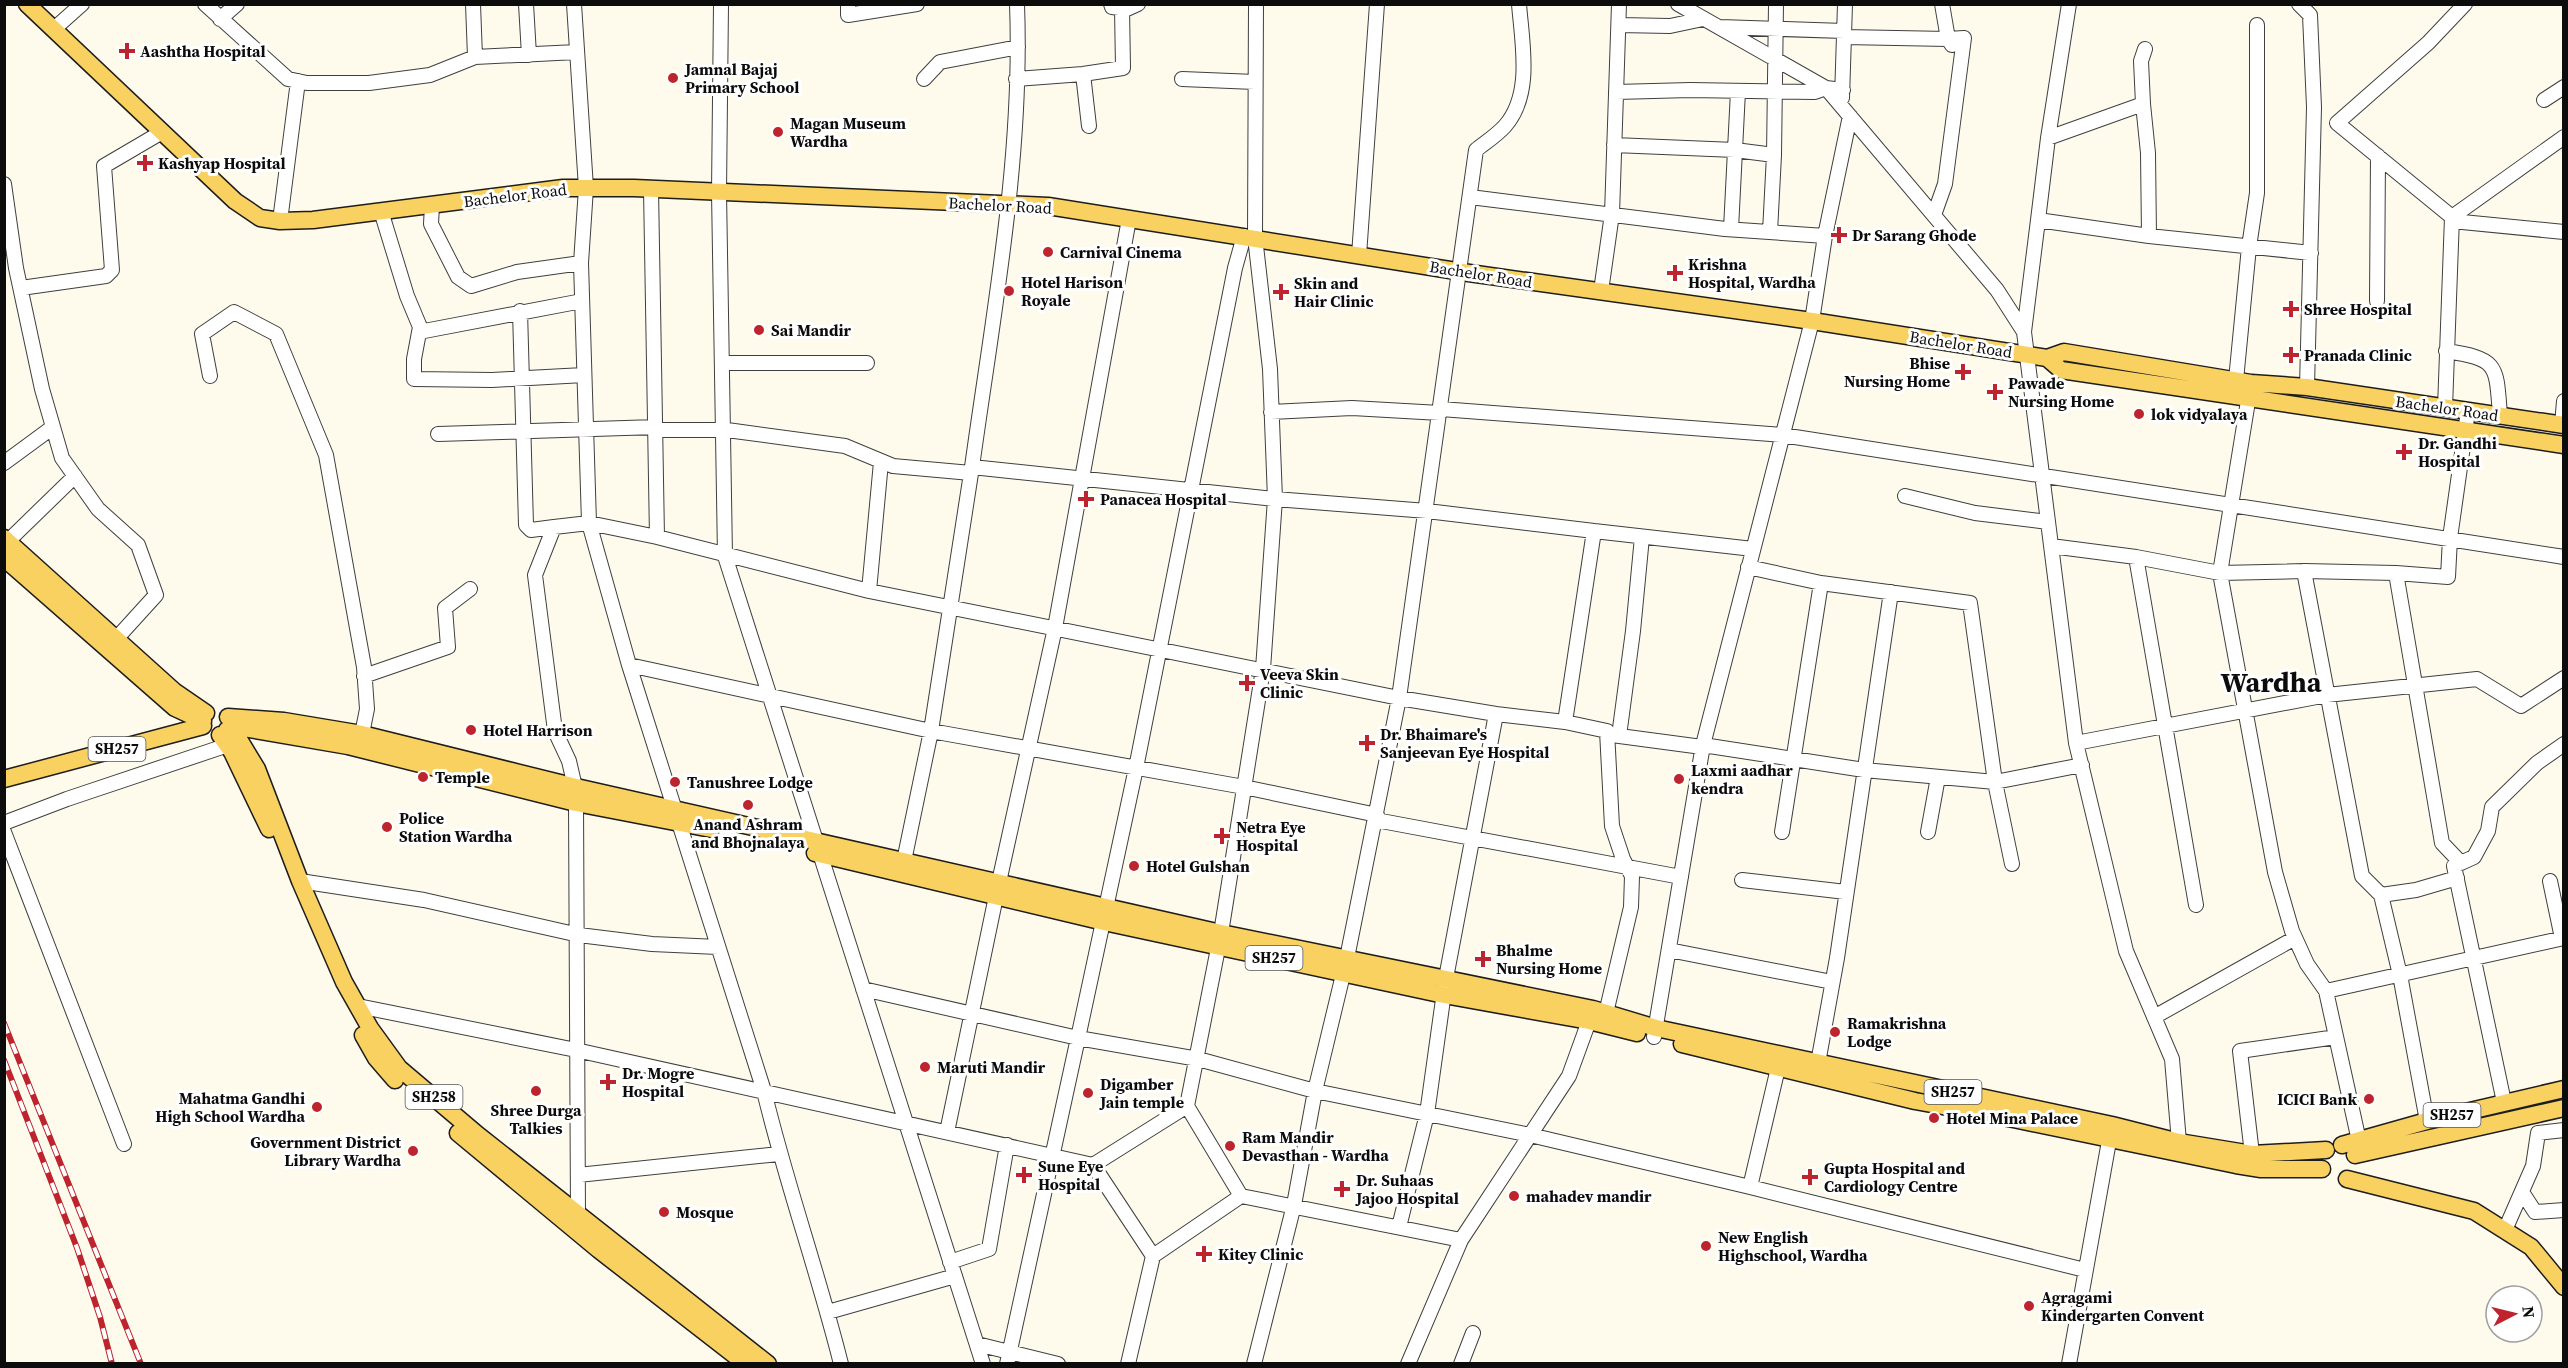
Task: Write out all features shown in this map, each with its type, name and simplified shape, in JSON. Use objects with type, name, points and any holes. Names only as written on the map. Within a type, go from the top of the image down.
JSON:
[{"type":"main road","name":"Bachelor Road","points":[[27,4],[235,201],[260,218],[280,221],[313,220],[563,188],[651,189],[1048,206],[1461,271],[2025,353],[2047,358],[2061,370],[2245,386],[2307,387],[2563,425]]},
{"type":"main road","name":"Bachelor Road","points":[[2245,386],[2465,429],[2564,445]]},
{"type":"main road","points":[[6,541],[174,691],[204,720],[211,735],[226,730],[218,709],[204,720]]},
{"type":"main road","points":[[4,558],[175,708],[204,720]]},
{"type":"main road","name":"SH257","points":[[4,779],[204,720]]},
{"type":"main road","name":"SH257","points":[[226,730],[284,721],[362,734],[575,795]]},
{"type":"main road","name":"SH257","points":[[226,730],[348,746],[817,847],[1105,914],[1445,987],[1589,1021],[1795,1056],[2247,1167],[2322,1169]]},
{"type":"main road","name":"SH258","points":[[226,730],[240,741],[257,769],[300,881],[337,968],[370,1028],[399,1068],[478,1135],[768,1364]]},
{"type":"main road","name":"SH258","points":[[226,730],[328,971],[349,1012],[385,1069],[590,1243],[746,1364]]},
{"type":"main road","name":"SH257","points":[[817,847],[904,861],[997,889]]},
{"type":"main road","name":"SH257","points":[[1445,987],[1606,1013],[1655,1033],[1778,1068],[1915,1101],[2252,1154],[2352,1149],[2564,1108]]},
{"type":"main road","name":"SH257","points":[[2352,1149],[2427,1121],[2564,1089]]},
{"type":"main road","points":[[2353,1180],[2352,1149],[2321,1160],[2322,1169],[2331,1179],[2353,1180],[2474,1211],[2531,1247],[2564,1287]]},
{"type":"street","points":[[54,29],[82,4]]},
{"type":"street","points":[[205,4],[288,80],[329,84],[369,83],[430,75],[475,57],[577,52]]},
{"type":"street","points":[[220,19],[237,4]]},
{"type":"street","points":[[473,4],[475,57]]},
{"type":"street","points":[[526,4],[529,55]]},
{"type":"street","points":[[574,4],[586,188],[581,263],[589,523],[629,665],[764,1091],[779,1154],[828,1312],[841,1364]]},
{"type":"street","points":[[721,4],[719,192],[725,556],[983,1364]]},
{"type":"street","points":[[848,4],[848,15],[917,4]]},
{"type":"street","points":[[904,861],[931,731],[972,470],[1008,205],[1018,47],[1017,4]]},
{"type":"street","points":[[1016,79],[1083,74],[1123,68],[1117,6],[1138,4]]},
{"type":"street","points":[[1240,1196],[1187,1106],[1220,939],[1263,669],[1275,499],[1270,369],[1250,236],[1256,4]]},
{"type":"street","points":[[1359,255],[1377,4]]},
{"type":"street","points":[[1254,1364],[1294,1205],[1315,1091],[1345,965],[1399,698],[1461,271],[1476,150],[1504,126],[1517,107],[1523,57],[1519,4]]},
{"type":"street","points":[[1601,291],[1612,214],[1619,4]]},
{"type":"street","points":[[1678,4],[1826,88],[1997,290],[2024,332]]},
{"type":"street","points":[[1770,232],[1776,93],[1776,4]]},
{"type":"street","points":[[1655,1033],[1702,746],[1812,321],[1846,111],[1843,90],[1845,4]]},
{"type":"street","points":[[1942,4],[1948,39]]},
{"type":"street","points":[[2069,4],[2048,138],[2024,332],[2025,353],[2076,743],[2126,951],[2172,1059],[2179,1142]]},
{"type":"street","points":[[2299,4],[2310,15],[2314,107],[2307,387]]},
{"type":"street","points":[[2337,123],[2428,43],[2465,4]]},
{"type":"street","points":[[1618,25],[1670,26],[1703,19]]},
{"type":"street","points":[[2257,25],[2257,194],[2249,247],[2245,386],[2231,506],[2220,573],[2275,872],[2295,938],[2307,964],[2326,991],[2336,1037],[2352,1149]]},
{"type":"street","points":[[1718,27],[1964,38],[1963,60],[1945,184],[1934,215]]},
{"type":"street","points":[[924,79],[940,62],[1018,47]]},
{"type":"street","points":[[2145,49],[2141,61],[2148,153],[2149,236]]},
{"type":"street","points":[[1083,74],[1089,126]]},
{"type":"street","points":[[1182,79],[1255,82]]},
{"type":"street","points":[[280,221],[298,81]]},
{"type":"street","points":[[2544,100],[2564,87]]},
{"type":"street","points":[[1616,92],[1776,93],[1815,92],[1826,88],[1843,90]]},
{"type":"street","points":[[1731,229],[1738,92]]},
{"type":"street","points":[[2048,138],[2143,104]]},
{"type":"street","points":[[2314,107],[2378,156],[2452,219],[2564,232]]},
{"type":"street","points":[[21,288],[106,276],[110,273],[104,166],[162,132]]},
{"type":"street","points":[[2452,219],[2564,137]]},
{"type":"street","points":[[1614,145],[1735,150],[1774,155]]},
{"type":"street","points":[[2377,301],[2378,156]]},
{"type":"street","points":[[4,184],[21,288],[42,389],[62,458],[98,509],[138,545],[156,594],[116,639]]},
{"type":"street","points":[[651,189],[657,537]]},
{"type":"street","points":[[1470,197],[1731,229],[1825,236]]},
{"type":"street","points":[[432,205],[431,224],[459,277],[471,286],[517,272],[581,263]]},
{"type":"street","points":[[381,211],[407,296],[420,327],[414,359],[414,379],[584,375]]},
{"type":"street","points":[[947,1132],[997,889],[1055,628],[1129,219]]},
{"type":"street","points":[[2445,408],[2452,219]]},
{"type":"street","points":[[2038,220],[2149,236],[2311,253]]},
{"type":"street","points":[[1008,1358],[1136,768],[1235,268],[1250,236]]},
{"type":"street","points":[[419,332],[582,301]]},
{"type":"street","points":[[520,311],[526,525],[531,530],[589,523],[657,537],[869,591],[1399,698],[1496,714],[1565,722],[1607,731],[1613,735],[1864,770],[1995,782],[2082,765]]},
{"type":"street","points":[[210,376],[202,334],[234,312],[276,334],[326,455],[364,676],[367,709],[362,734]]},
{"type":"street","points":[[2446,351],[2481,357],[2488,362],[2497,379],[2500,415]]},
{"type":"street","points":[[722,363],[867,363]]},
{"type":"street","points":[[2563,425],[2564,401]]},
{"type":"street","points":[[1271,412],[1352,408],[1441,411],[1782,435],[2564,557]]},
{"type":"street","points":[[2051,546],[2136,556],[2220,573],[2304,571],[2396,573],[2448,577],[2450,538],[2468,411]]},
{"type":"street","points":[[4,463],[53,427]]},
{"type":"street","points":[[438,434],[586,428],[723,430],[850,447],[893,466],[1083,478],[1275,499],[1427,511],[1753,549]]},
{"type":"street","points":[[869,591],[881,462]]},
{"type":"street","points":[[6,541],[75,476]]},
{"type":"street","points":[[1905,496],[1975,513],[2048,522]]},
{"type":"street","points":[[554,527],[535,575],[555,731],[569,761],[575,795],[579,935],[576,1050],[578,1214]]},
{"type":"street","points":[[1565,722],[1594,531]]},
{"type":"street","points":[[1606,1013],[1631,907],[1632,876],[1612,826],[1613,735],[1633,632],[1642,537]]},
{"type":"street","points":[[2136,556],[2196,905]]},
{"type":"street","points":[[1748,567],[1821,583],[1970,603],[1995,782],[2012,864]]},
{"type":"street","points":[[2304,571],[2362,876],[2382,895],[2400,975],[2427,1121]]},
{"type":"street","points":[[2396,573],[2442,843],[2461,863]]},
{"type":"street","points":[[1782,832],[1821,583]]},
{"type":"street","points":[[364,676],[444,650],[449,643],[444,608],[470,589]]},
{"type":"street","points":[[1818,1063],[1891,592]]},
{"type":"street","points":[[629,665],[770,698],[838,710],[931,731],[1245,787],[1376,817],[1681,877]]},
{"type":"street","points":[[2076,743],[2327,695],[2477,679],[2521,706],[2564,678]]},
{"type":"street","points":[[1399,1227],[1426,1114],[1445,987],[1496,714]]},
{"type":"street","points":[[4,823],[67,799],[226,730]]},
{"type":"street","points":[[2504,1102],[2454,866],[2474,857],[2488,831],[2492,807],[2537,763],[2564,744]]},
{"type":"street","points":[[1928,832],[1938,777]]},
{"type":"street","points":[[4,832],[124,1144]]},
{"type":"street","points":[[2382,895],[2416,890],[2457,878]]},
{"type":"street","points":[[1742,880],[1846,892]]},
{"type":"street","points":[[300,881],[424,900],[579,935],[652,944],[718,947]]},
{"type":"street","points":[[2326,991],[2563,938],[2550,881]]},
{"type":"street","points":[[2154,1017],[2295,938]]},
{"type":"street","points":[[1669,950],[1832,982]]},
{"type":"street","points":[[863,989],[1078,1038],[1198,1059],[1315,1091],[1530,1135],[1750,1186],[2085,1270]]},
{"type":"street","points":[[358,1006],[576,1050],[1093,1165],[1153,1256]]},
{"type":"street","points":[[1408,1364],[1461,1240],[1569,1076],[1589,1021]]},
{"type":"street","points":[[2252,1154],[2240,1052],[2336,1037]]},
{"type":"street","points":[[1750,1186],[1778,1068]]},
{"type":"street","points":[[1093,1165],[1187,1106]]},
{"type":"street","points":[[2505,1230],[2533,1166],[2538,1133],[2533,1115]]},
{"type":"street","points":[[2538,1133],[2564,1130]]},
{"type":"street","points":[[2068,1364],[2110,1132]]},
{"type":"street","points":[[950,1262],[989,1249],[1007,1145]]},
{"type":"street","points":[[578,1175],[779,1154]]},
{"type":"street","points":[[2522,1192],[2535,1212],[2564,1210]]},
{"type":"street","points":[[1128,1364],[1153,1256],[1240,1196],[1461,1240]]},
{"type":"street","points":[[828,1312],[955,1276]]},
{"type":"street","points":[[1461,1364],[1473,1334]]},
{"type":"street","points":[[977,1344],[1008,1358],[1058,1364]]},
{"type":"railway","points":[[4,1023],[141,1364]]},
{"type":"railway","points":[[4,1060],[77,1248],[100,1317],[112,1364]]},
{"type":"place","name":"Aashtha Hospital","points":[[127,51]]},
{"type":"place","name":"Jamnal Bajaj Primary School","points":[[673,78]]},
{"type":"place","name":"Magan Museum Wardha","points":[[778,132]]},
{"type":"place","name":"Kashyap Hospital","points":[[145,163]]},
{"type":"place","name":"Dr Sarang Ghode","points":[[1839,235]]},
{"type":"place","name":"Carnival Cinema","points":[[1048,252]]},
{"type":"place","name":"Krishna Hospital, Wardha","points":[[1675,273]]},
{"type":"place","name":"Hotel Harison Royale","points":[[1009,291]]},
{"type":"place","name":"Skin and Hair Clinic","points":[[1281,292]]},
{"type":"place","name":"Shree Hospital","points":[[2291,309]]},
{"type":"place","name":"Sai Mandir","points":[[759,330]]},
{"type":"place","name":"Pranada Clinic","points":[[2291,355]]},
{"type":"place","name":"Bhise Nursing Home","points":[[1963,372]]},
{"type":"place","name":"Pawade Nursing Home","points":[[1995,392]]},
{"type":"place","name":"lok vidyalaya","points":[[2139,414]]},
{"type":"place","name":"Dr. Gandhi Hospital","points":[[2404,452]]},
{"type":"place","name":"Panacea Hospital","points":[[1086,499]]},
{"type":"place","name":"Veeva Skin Clinic","points":[[1247,683]]},
{"type":"place","name":"Hotel Harrison","points":[[471,730]]},
{"type":"place","name":"Dr. Bhaimare's Sanjeevan Eye Hospital","points":[[1367,743]]},
{"type":"place","name":"Temple","points":[[423,777]]},
{"type":"place","name":"Laxmi aadhar kendra","points":[[1679,779]]},
{"type":"place","name":"Tanushree Lodge","points":[[675,782]]},
{"type":"place","name":"Anand Ashram and Bhojnalaya","points":[[748,805]]},
{"type":"place","name":"Police Station Wardha","points":[[387,827]]},
{"type":"place","name":"Netra Eye Hospital","points":[[1222,836]]},
{"type":"place","name":"Hotel Gulshan","points":[[1134,866]]},
{"type":"place","name":"Bhalme Nursing Home","points":[[1483,959]]},
{"type":"place","name":"Ramakrishna Lodge","points":[[1835,1032]]},
{"type":"place","name":"Maruti Mandir","points":[[925,1067]]},
{"type":"place","name":"Dr. Mogre Hospital","points":[[608,1082]]},
{"type":"place","name":"Shree Durga Talkies","points":[[536,1091]]},
{"type":"place","name":"Digamber Jain temple","points":[[1088,1093]]},
{"type":"place","name":"ICICI Bank","points":[[2369,1099]]},
{"type":"place","name":"Mahatma Gandhi High School Wardha","points":[[317,1107]]},
{"type":"place","name":"Hotel Mina Palace","points":[[1934,1118]]},
{"type":"place","name":"Ram Mandir Devasthan - Wardha","points":[[1230,1146]]},
{"type":"place","name":"Government District Library Wardha","points":[[413,1151]]},
{"type":"place","name":"Sune Eye Hospital","points":[[1024,1175]]},
{"type":"place","name":"Gupta Hospital and Cardiology Centre","points":[[1810,1177]]},
{"type":"place","name":"Dr. Suhaas Jajoo Hospital","points":[[1342,1189]]},
{"type":"place","name":"mahadev mandir","points":[[1514,1196]]},
{"type":"place","name":"Mosque","points":[[664,1212]]},
{"type":"place","name":"New English Highschool, Wardha","points":[[1706,1246]]},
{"type":"place","name":"Kitey Clinic","points":[[1204,1254]]},
{"type":"place","name":"Agragami Kindergarten Convent","points":[[2029,1306]]},
{"type":"district","name":"Wardha","points":[[2271,682]]}]
